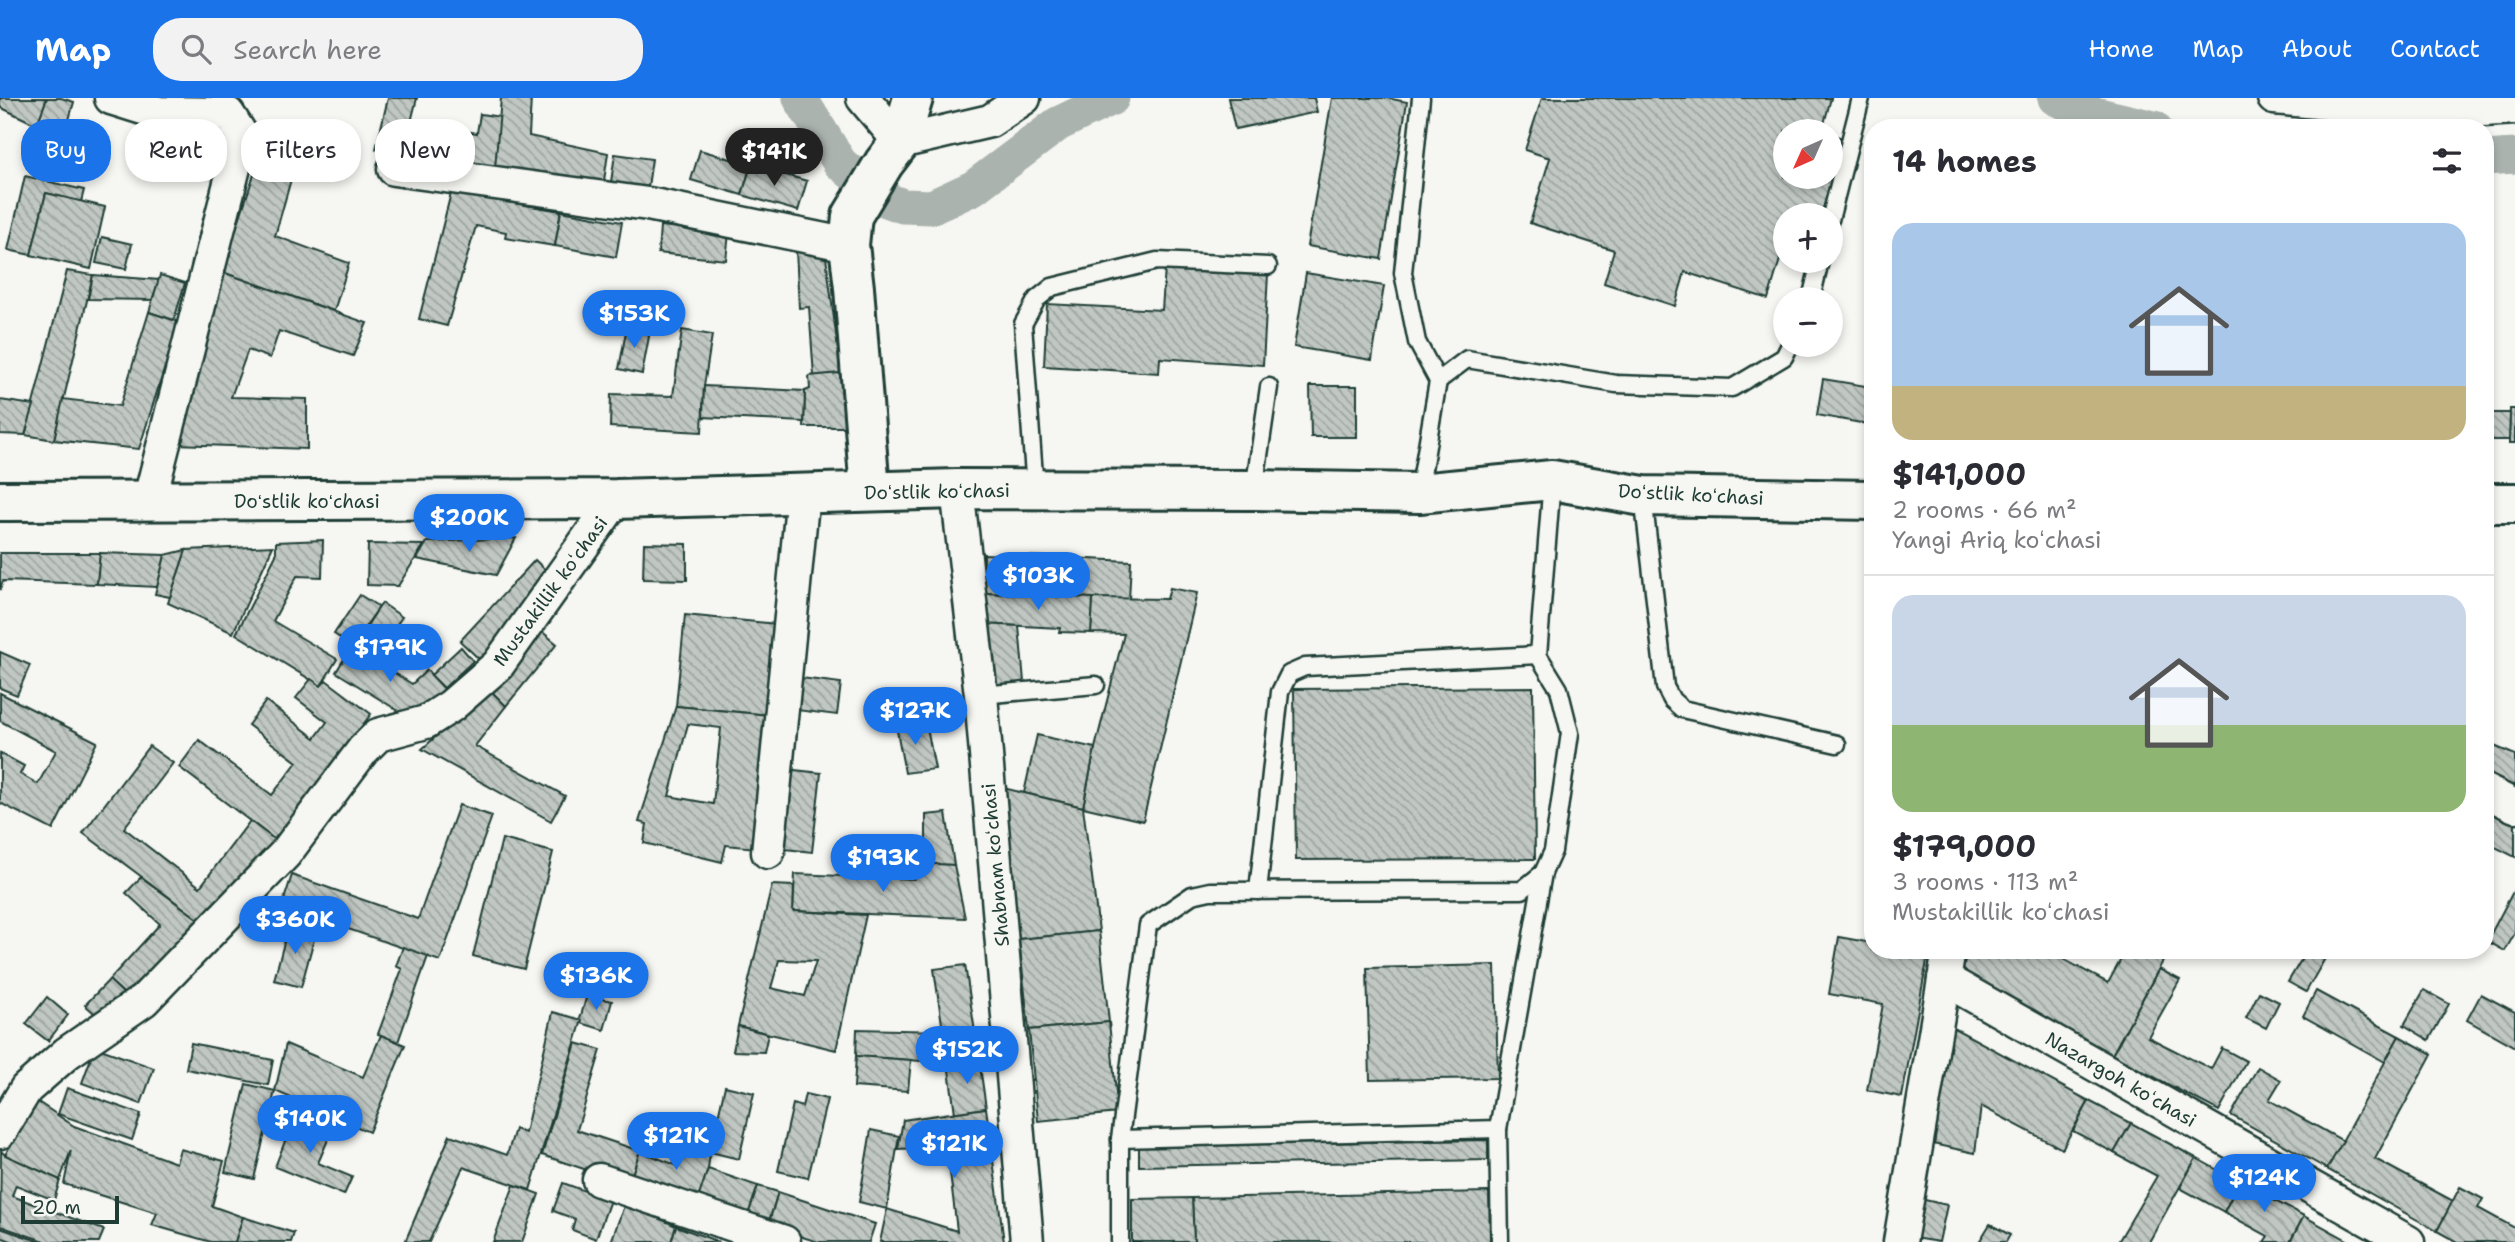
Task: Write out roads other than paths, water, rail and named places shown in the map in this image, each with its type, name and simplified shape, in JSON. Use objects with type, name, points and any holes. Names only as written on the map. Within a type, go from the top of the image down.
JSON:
[{"type":"street","points":[[111,98],[228,114],[242,136],[149,502]]},
{"type":"street","points":[[863,98],[892,153]]},
{"type":"street","points":[[870,491],[850,230],[892,153],[913,98]]},
{"type":"street","points":[[892,153],[990,121],[1024,98]]},
{"type":"street","points":[[2274,98],[2435,113],[2466,104],[2515,108]]},
{"type":"street","points":[[475,180],[850,230]]},
{"type":"street","name":"Doʻstlik koʻchasi","points":[[0,501],[616,499],[957,489],[1419,493],[1552,480],[1643,496],[1864,500]]},
{"type":"street","name":"Shabnam koʻchasi","points":[[957,489],[981,695],[1027,1242]]},
{"type":"street","points":[[768,852],[803,493]]},
{"type":"street","name":"Mustakillik koʻchasi","points":[[0,1132],[26,1089],[67,1053],[144,1000],[285,854],[363,750],[378,735],[426,722],[451,706],[498,665],[616,499]]},
{"type":"street","points":[[2494,503],[2515,503]]},
{"type":"street","points":[[2494,796],[2515,806]]},
{"type":"street","points":[[1900,1242],[1947,965]]},
{"type":"street","name":"Nazargoh koʻchasi","points":[[1947,965],[2408,1242]]},
{"type":"street","points":[[599,1180],[783,1242]]},
{"type":"lane","points":[[1419,493],[1438,381],[1418,342],[1403,273],[1421,98]]},
{"type":"lane","points":[[1834,203],[1861,98]]},
{"type":"lane","points":[[1035,490],[1023,324],[1037,299],[1052,288],[1157,261],[1268,266]]},
{"type":"lane","points":[[1438,381],[1467,359],[1616,384],[1732,388],[1784,357]]},
{"type":"lane","points":[[1254,490],[1269,387]]},
{"type":"lane","points":[[1500,1242],[1498,1129],[1543,873],[1553,851],[1570,733],[1559,689],[1538,655],[1552,480]]},
{"type":"lane","points":[[1643,496],[1665,687],[1672,700],[1682,709],[1837,744]]},
{"type":"lane","points":[[1258,891],[1280,692],[1289,674],[1305,667],[1538,655]]},
{"type":"lane","points":[[981,695],[1096,685]]},
{"type":"lane","points":[[1121,1242],[1120,1139],[1148,925],[1192,895],[1210,891],[1522,890],[1543,873]]},
{"type":"lane","points":[[1120,1139],[1498,1129]]},
{"type":"waterway","points":[[800,98],[840,163],[860,180],[884,199],[903,206],[932,207],[973,188],[1058,124],[1112,98]]},
{"type":"waterway","points":[[2055,98],[2086,112],[2116,119]]},
{"type":"waterway","points":[[2494,157],[2515,156]]}]
